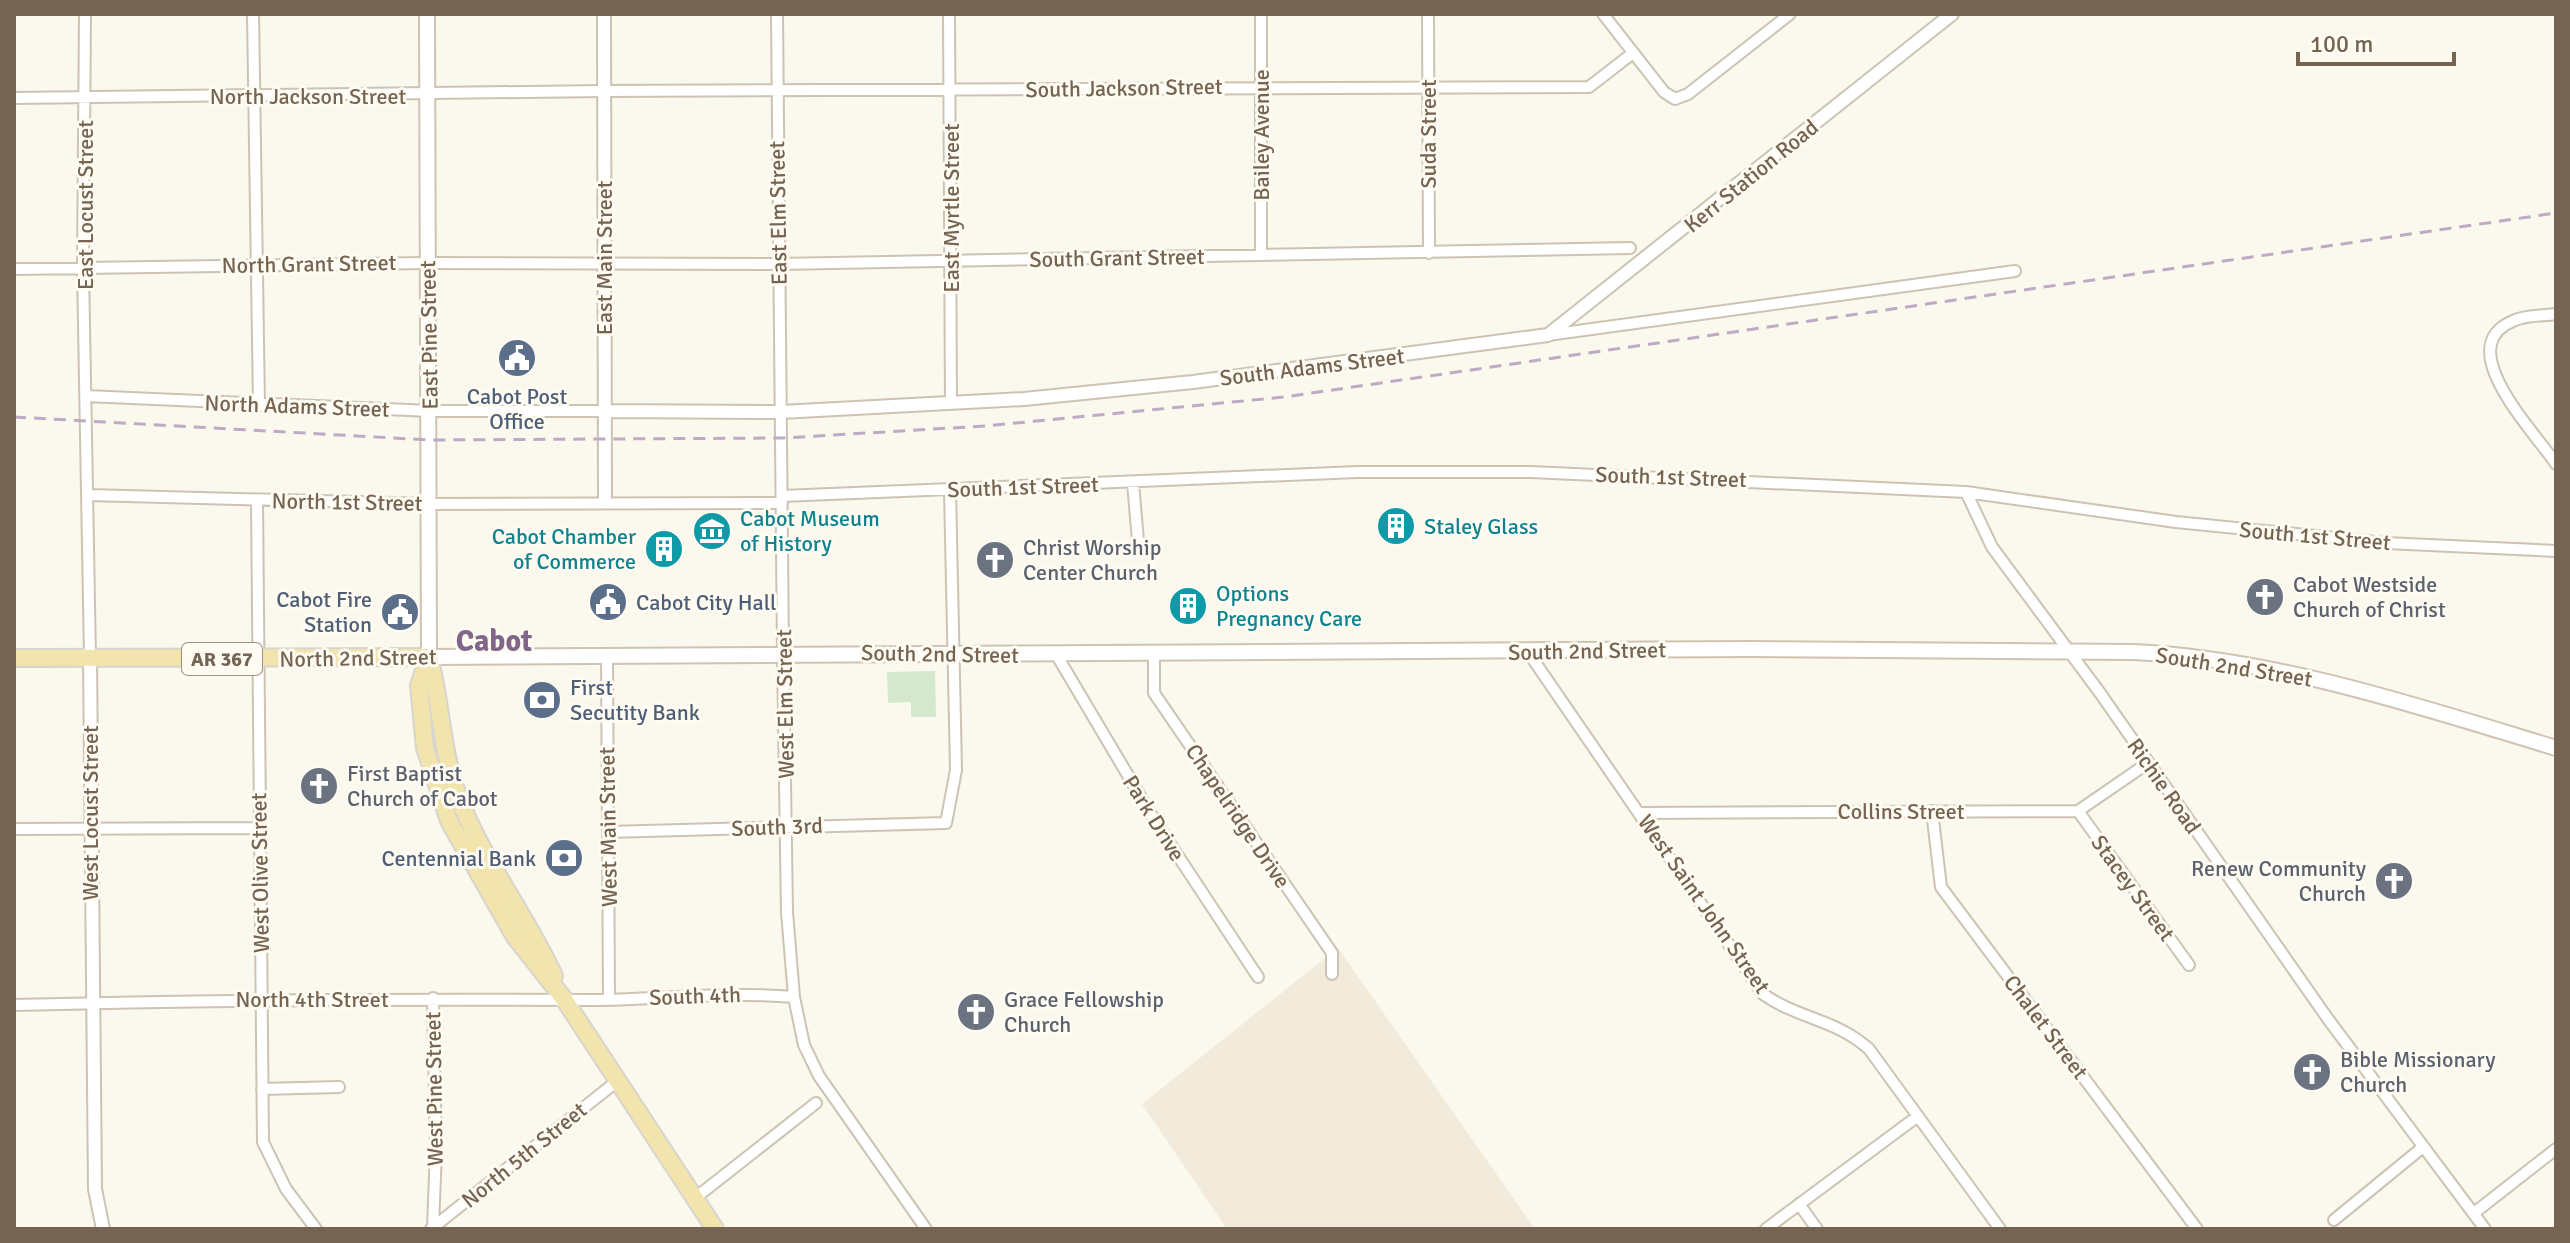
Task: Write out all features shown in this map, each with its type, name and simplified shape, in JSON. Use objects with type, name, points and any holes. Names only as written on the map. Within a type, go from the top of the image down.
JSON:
[{"type":"main road","name":"East Pine Street","points":[[427,14],[427,263],[431,411],[429,657]]},
{"type":"main road","name":"South 2nd Street","points":[[607,654],[2069,650],[2170,654],[2259,668],[2393,698],[2556,748]]},
{"type":"main road","name":"North 2nd Street","points":[[14,658],[258,660],[607,654]]},
{"type":"main road","points":[[429,657],[442,738],[456,791],[477,838],[535,934],[564,999],[715,1229]]},
{"type":"street","name":"East Locust Street","points":[[85,14],[83,269],[86,396]]},
{"type":"street","points":[[253,14],[259,406]]},
{"type":"street","name":"East Main Street","points":[[604,14],[605,502]]},
{"type":"street","name":"East Elm Street","points":[[777,14],[781,412]]},
{"type":"street","name":"East Myrtle Street","points":[[949,14],[951,403]]},
{"type":"street","name":"Bailey Avenue","points":[[1261,14],[1261,255]]},
{"type":"street","name":"Suda Street","points":[[1428,14],[1429,253]]},
{"type":"street","points":[[1603,14],[1664,92],[1675,99],[1688,94],[1790,14]]},
{"type":"street","name":"Kerr Station Road","points":[[1548,335],[1952,14]]},
{"type":"street","name":"South Jackson Street","points":[[603,91],[1589,87],[1633,53]]},
{"type":"street","name":"North Jackson Street","points":[[14,98],[603,91]]},
{"type":"street","name":"South Grant Street","points":[[604,264],[779,264],[1630,248]]},
{"type":"street","name":"North Grant Street","points":[[14,269],[427,263],[604,264]]},
{"type":"street","name":"South Adams Street","points":[[605,411],[781,412],[951,403],[1193,382],[2015,271]]},
{"type":"street","points":[[2554,458],[2493,375],[2487,350],[2498,330],[2514,320],[2556,314]]},
{"type":"street","name":"North Adams Street","points":[[86,396],[259,406],[431,411],[605,411]]},
{"type":"street","name":"West Locust Street","points":[[86,396],[95,1189],[103,1229]]},
{"type":"street","name":"West Elm Street","points":[[781,412],[787,912],[794,997],[804,1045],[819,1076],[926,1229]]},
{"type":"street","name":"South 1st Street","points":[[605,502],[782,500],[1437,470],[1811,482],[1966,492],[2176,522],[2386,543],[2556,551]]},
{"type":"street","points":[[1133,483],[1138,541]]},
{"type":"street","points":[[950,490],[952,655]]},
{"type":"street","name":"Richie Road","points":[[1966,492],[1992,547],[2485,1229]]},
{"type":"street","name":"North 1st Street","points":[[88,495],[183,495],[257,501],[431,504],[605,502]]},
{"type":"street","name":"West Olive Street","points":[[257,501],[263,1142],[286,1189],[316,1229]]},
{"type":"street","name":"West Saint John Street","points":[[1528,652],[1763,994],[1779,1005],[1850,1032],[1869,1049],[2000,1229]]},
{"type":"street","name":"West Main Street","points":[[607,654],[609,1000]]},
{"type":"street","name":"Park Drive","points":[[1056,654],[1155,821],[1258,977]]},
{"type":"street","name":"Chapelridge Drive","points":[[1154,654],[1154,693],[1332,953],[1332,974]]},
{"type":"street","name":"South 3rd","points":[[608,832],[946,823],[956,770],[952,655]]},
{"type":"street","points":[[2078,811],[2148,763]]},
{"type":"street","name":"Chalet Street","points":[[1932,811],[1941,887],[2197,1229]]},
{"type":"street","name":"Collins Street","points":[[1640,813],[2078,811]]},
{"type":"street","name":"Stacey Street","points":[[2078,811],[2189,965]]},
{"type":"street","points":[[14,829],[259,828]]},
{"type":"street","name":"South 4th","points":[[609,1000],[794,997]]},
{"type":"street","name":"North 4th Street","points":[[14,1005],[262,998],[609,1000]]},
{"type":"street","name":"West Pine Street","points":[[432,1228],[436,1149],[433,998]]},
{"type":"street","name":"North 5th Street","points":[[432,1228],[616,1082]]},
{"type":"street","points":[[262,1089],[339,1087]]},
{"type":"street","points":[[694,1199],[816,1103]]},
{"type":"street","points":[[1766,1229],[1918,1116]]},
{"type":"street","points":[[2334,1220],[2423,1147]]},
{"type":"street","points":[[2474,1213],[2556,1149]]},
{"type":"street","points":[[1799,1204],[1817,1229]]},
{"type":"shaded area","points":[[1338,948],[1535,1229],[1227,1229],[1142,1104]]},
{"type":"green space","points":[[935,671],[936,717],[911,717],[911,702],[888,703],[887,672]]},
{"type":"railway","points":[[14,417],[430,440],[783,438],[985,426],[1284,397],[2556,213]]},
{"type":"place","name":"Cabot Post Office","points":[[517,358]]},
{"type":"place","name":"Staley Glass","points":[[1396,526]]},
{"type":"place","name":"Cabot Museum of History","points":[[712,531]]},
{"type":"place","name":"Cabot Chamber of Commerce","points":[[664,549]]},
{"type":"place","name":"Christ Worship Center Church","points":[[995,560]]},
{"type":"place","name":"Cabot Westside Church of Christ","points":[[2265,597]]},
{"type":"place","name":"Cabot City Hall","points":[[608,602]]},
{"type":"place","name":"Options Pregnancy Care","points":[[1188,606]]},
{"type":"place","name":"Cabot Fire Station","points":[[400,612]]},
{"type":"place","name":"First Secutity Bank","points":[[542,700]]},
{"type":"place","name":"First Baptist Church of Cabot","points":[[319,786]]},
{"type":"place","name":"Centennial Bank","points":[[564,858]]},
{"type":"place","name":"Renew Community Church","points":[[2394,881]]},
{"type":"place","name":"Grace Fellowship Church","points":[[976,1012]]},
{"type":"place","name":"Bible Missionary Church","points":[[2312,1072]]},
{"type":"district","name":"Cabot","points":[[494,641]]}]
